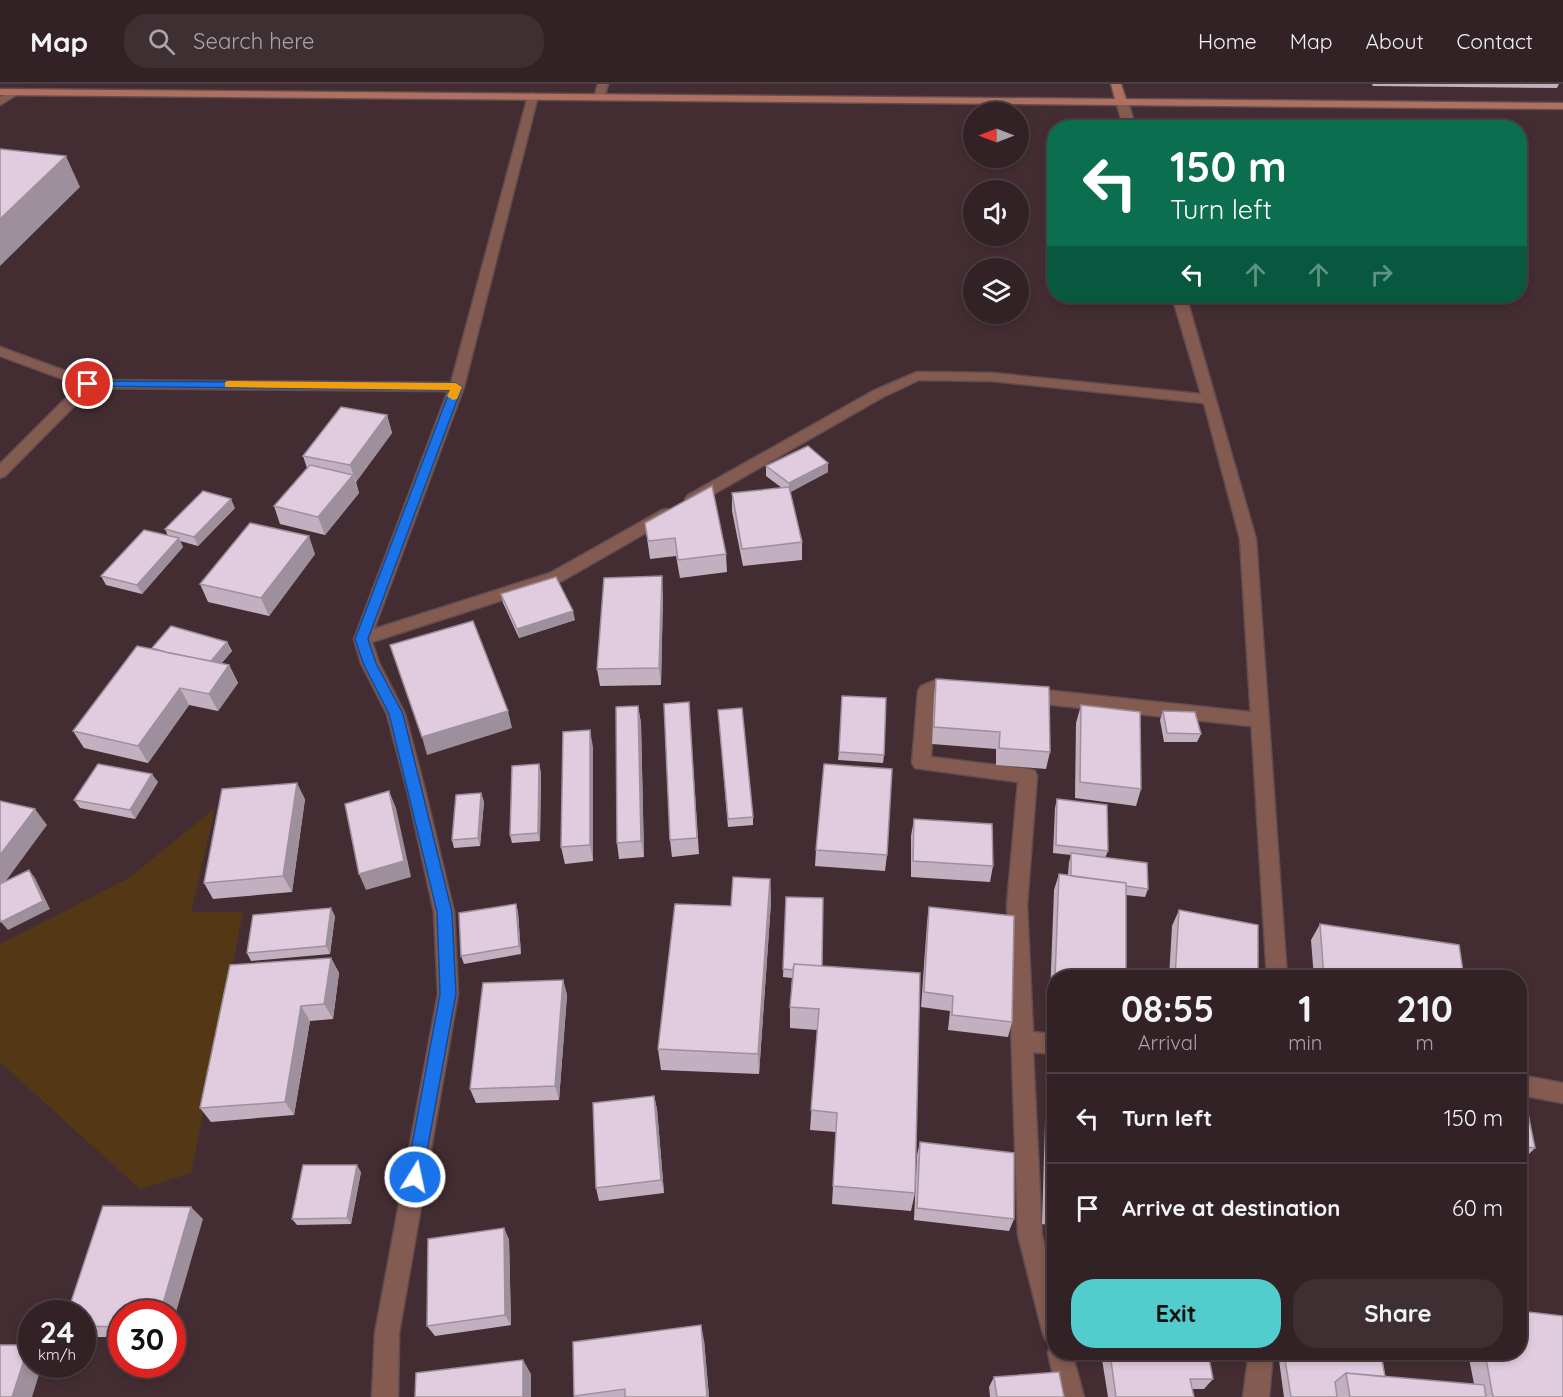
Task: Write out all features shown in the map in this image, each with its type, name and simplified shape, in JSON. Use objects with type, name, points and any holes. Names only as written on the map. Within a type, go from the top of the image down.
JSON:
[{"type":"street","points":[[600,97],[603,84]]},
{"type":"street","points":[[1116,84],[1128,120]]},
{"type":"street","points":[[0,92],[1563,106]]},
{"type":"street","points":[[0,102],[14,92]]},
{"type":"street","points":[[385,1397],[387,1333],[448,994],[444,912],[417,794],[396,714],[370,663],[362,639],[456,387],[533,96]]},
{"type":"street","points":[[1181,303],[1248,539],[1276,970]]},
{"type":"street","points":[[0,351],[88,384],[456,387]]},
{"type":"street","points":[[362,639],[556,577],[878,394],[917,376],[992,377],[1210,399]]},
{"type":"street","points":[[0,473],[88,384]]},
{"type":"street","points":[[975,690],[939,686],[927,691],[921,763],[1028,776],[1017,905],[1030,1235],[1047,1302]]},
{"type":"street","points":[[1010,693],[1260,720]]},
{"type":"street","points":[[1022,1041],[1047,1043]]},
{"type":"street","points":[[1527,1086],[1563,1093]]},
{"type":"street","points":[[1062,1360],[1071,1397]]},
{"type":"street","points":[[1256,1397],[1260,1360]]},
{"type":"shaded area","points":[[215,808],[191,912],[243,912],[191,1173],[140,1189],[0,1062],[0,944],[129,878]]},
{"type":"building","points":[[0,149],[66,156],[0,219]]},
{"type":"building","points":[[341,407],[387,415],[350,465],[303,456]]},
{"type":"building","points":[[808,446],[828,463],[789,483],[766,466]]},
{"type":"building","points":[[310,465],[353,475],[318,517],[274,506]]},
{"type":"building","points":[[712,486],[726,554],[678,560],[675,538],[648,541],[645,523]]},
{"type":"building","points":[[789,487],[802,542],[742,549],[732,493]]},
{"type":"building","points":[[203,491],[231,499],[194,537],[165,529]]},
{"type":"building","points":[[250,523],[309,536],[261,598],[200,584]]},
{"type":"building","points":[[144,530],[179,538],[137,585],[101,576]]},
{"type":"building","points":[[662,576],[659,668],[597,669],[604,578]]},
{"type":"building","points":[[556,577],[573,611],[517,629],[501,594]]},
{"type":"building","points":[[473,621],[508,711],[422,737],[390,645]]},
{"type":"building","points":[[171,626],[227,642],[211,661],[152,648]]},
{"type":"building","points":[[137,646],[229,665],[209,694],[180,688],[138,746],[73,731]]},
{"type":"building","points":[[936,679],[1049,687],[1050,752],[999,748],[1000,732],[934,727]]},
{"type":"building","points":[[842,696],[886,698],[884,755],[839,752]]},
{"type":"building","points":[[689,702],[697,838],[670,840],[664,704]]},
{"type":"building","points":[[1081,705],[1140,712],[1141,789],[1080,782]]},
{"type":"building","points":[[638,706],[641,841],[617,843],[616,707]]},
{"type":"building","points":[[742,708],[753,817],[728,819],[718,710]]},
{"type":"building","points":[[1163,711],[1195,712],[1201,734],[1167,733]]},
{"type":"building","points":[[590,730],[590,845],[561,847],[563,732]]},
{"type":"building","points":[[98,764],[152,774],[130,810],[74,800]]},
{"type":"building","points":[[539,764],[538,833],[510,835],[512,766]]},
{"type":"building","points":[[824,764],[892,769],[887,855],[816,850]]},
{"type":"building","points":[[297,783],[283,876],[204,883],[222,789]]},
{"type":"building","points":[[389,791],[404,861],[359,874],[345,804]]},
{"type":"building","points":[[481,793],[478,838],[452,840],[456,795]]},
{"type":"building","points":[[1057,799],[1107,805],[1108,851],[1056,845]]},
{"type":"building","points":[[0,801],[35,809],[0,855]]},
{"type":"building","points":[[914,819],[992,824],[993,866],[913,861]]},
{"type":"building","points":[[1071,853],[1147,863],[1148,889],[1126,886],[1126,883],[1071,876]]},
{"type":"building","points":[[29,870],[43,901],[1,922],[0,884]]},
{"type":"building","points":[[1059,874],[1126,883],[1126,970],[1055,970]]},
{"type":"building","points":[[733,877],[770,879],[758,1054],[658,1049],[675,904],[731,906]]},
{"type":"building","points":[[786,897],[823,898],[822,966],[794,964],[793,970],[783,969]]},
{"type":"building","points":[[516,904],[519,946],[461,956],[459,913]]},
{"type":"building","points":[[929,907],[1014,916],[1012,1022],[952,1015],[953,996],[924,992]]},
{"type":"building","points":[[331,908],[326,946],[247,953],[253,915]]},
{"type":"building","points":[[1179,910],[1258,925],[1258,970],[1175,970]]},
{"type":"building","points":[[1320,924],[1459,945],[1463,970],[1323,970]]},
{"type":"building","points":[[331,958],[324,1004],[301,1006],[285,1102],[200,1108],[230,965]]},
{"type":"building","points":[[794,964],[920,973],[915,1193],[833,1186],[837,1113],[811,1110],[819,1009],[790,1007]]},
{"type":"building","points":[[563,980],[555,1086],[470,1089],[483,983]]},
{"type":"building","points":[[654,1096],[661,1180],[596,1188],[593,1103]]},
{"type":"building","points":[[1527,1109],[1535,1148],[1527,1147]]},
{"type":"building","points":[[920,1142],[1014,1153],[1014,1219],[917,1208]]},
{"type":"building","points":[[303,1165],[357,1165],[347,1218],[292,1219]]},
{"type":"building","points":[[103,1206],[191,1207],[164,1300],[108,1300],[108,1327],[96,1326],[96,1300],[72,1300]]},
{"type":"building","points":[[504,1228],[505,1315],[427,1326],[428,1239]]},
{"type":"building","points":[[1527,1312],[1563,1316],[1563,1397],[1493,1397],[1486,1360],[1527,1360]]},
{"type":"building","points":[[701,1325],[707,1397],[625,1397],[625,1389],[574,1396],[573,1342]]},
{"type":"building","points":[[0,1345],[18,1345],[18,1378],[12,1397],[0,1397]]},
{"type":"building","points":[[523,1360],[523,1397],[415,1397],[416,1373]]},
{"type":"building","points":[[1111,1360],[1209,1360],[1213,1379],[1190,1379],[1194,1397],[1116,1397]]},
{"type":"building","points":[[1285,1360],[1382,1360],[1385,1377],[1346,1373],[1335,1382],[1337,1397],[1291,1397]]},
{"type":"building","points":[[1059,1372],[1064,1397],[997,1397],[994,1377]]},
{"type":"building","points":[[1346,1373],[1484,1385],[1486,1397],[1350,1397]]},
{"type":"slow traffic","points":[[228,385],[456,387],[453,396]]},
{"type":"route","points":[[88,384],[456,387],[362,639],[370,663],[396,714],[444,912],[448,994],[415,1177]]}]
